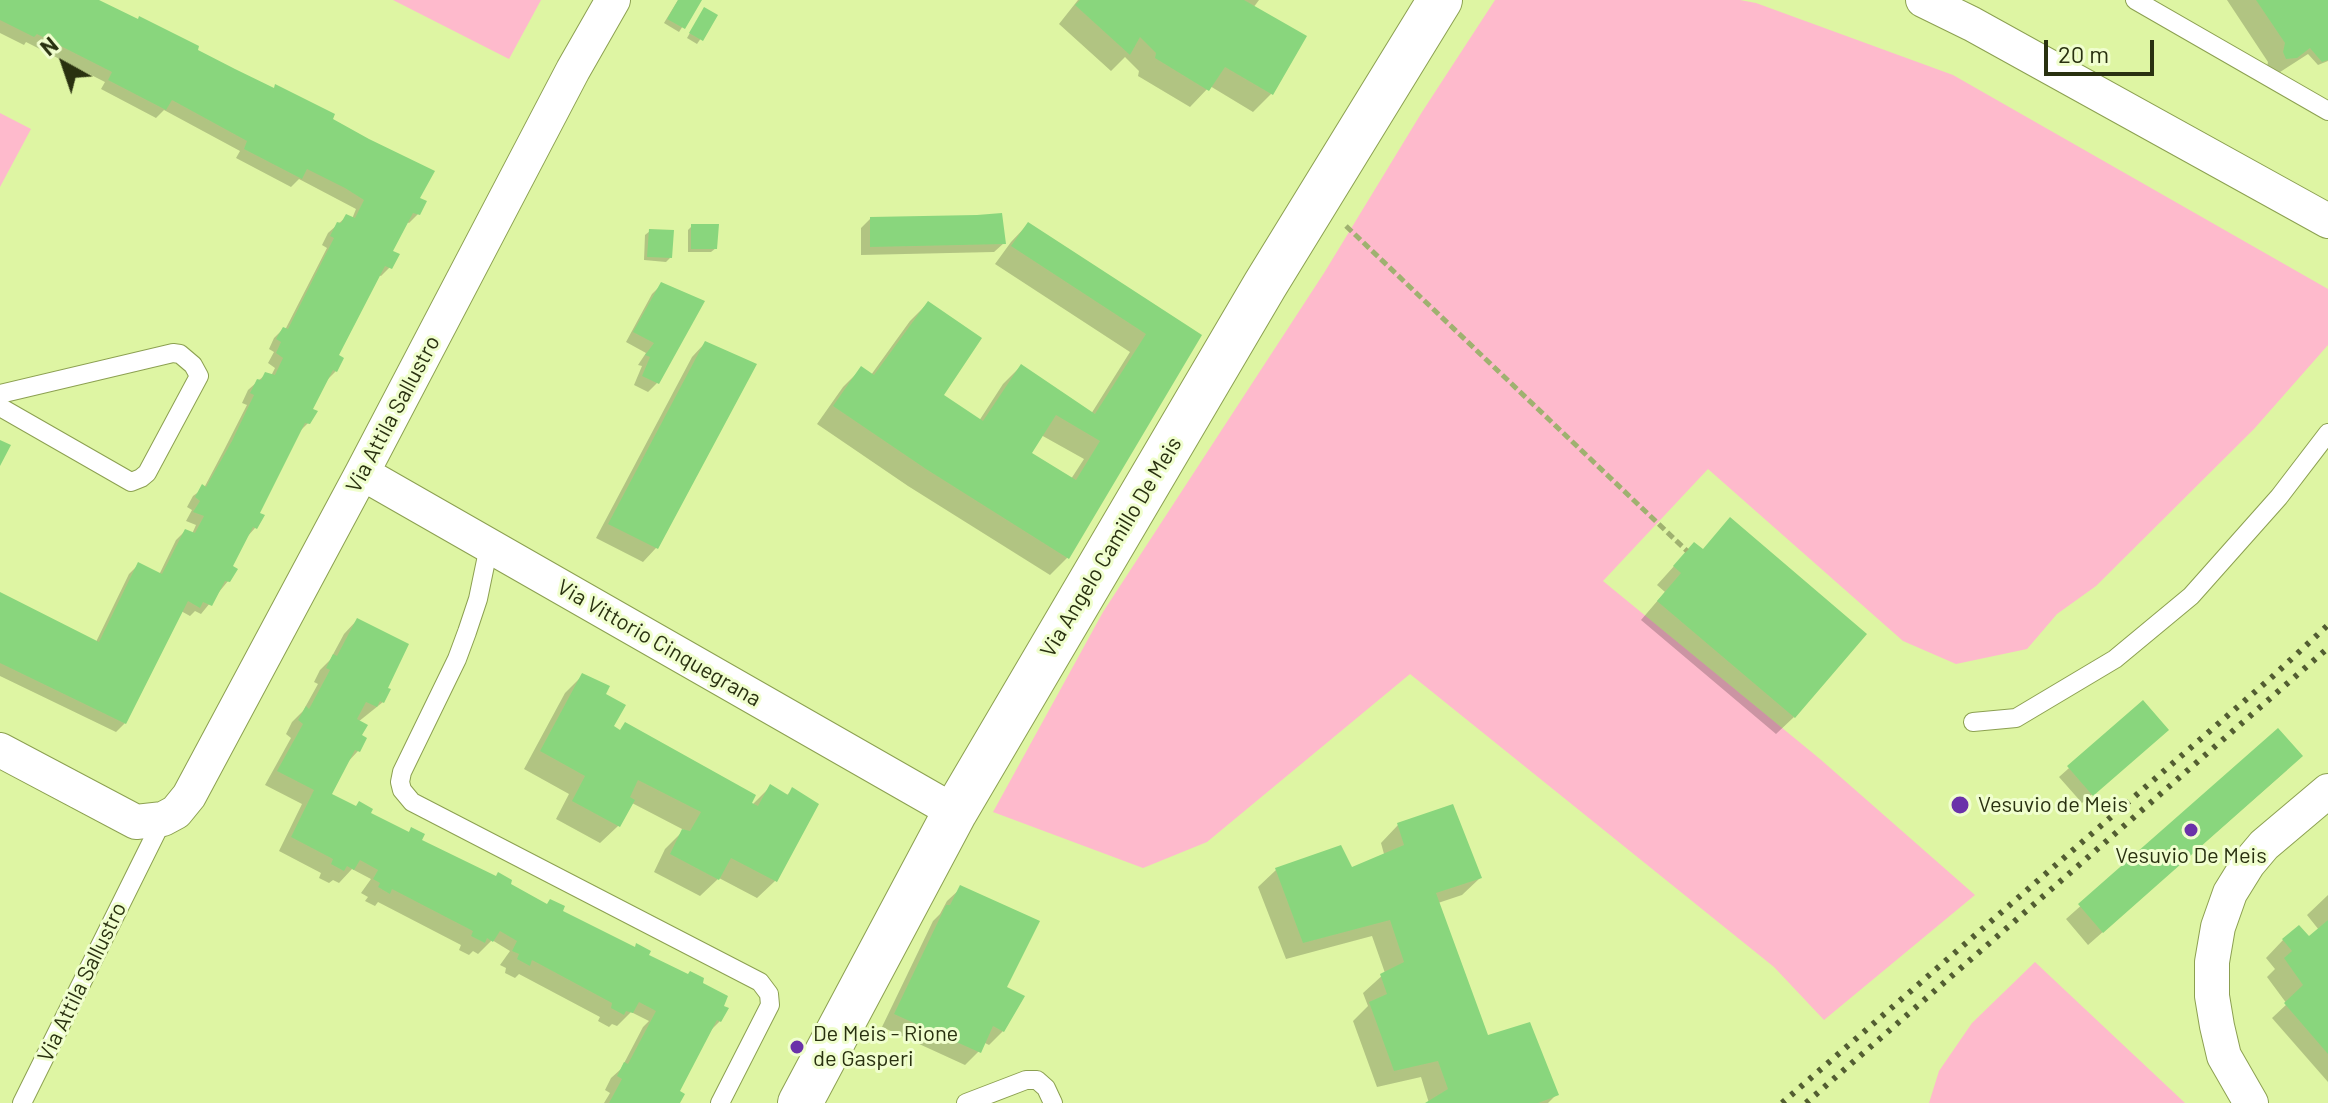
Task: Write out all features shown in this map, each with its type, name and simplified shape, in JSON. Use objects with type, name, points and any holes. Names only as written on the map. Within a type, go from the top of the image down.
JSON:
[{"type":"street","name":"Via Attila Sallustro","points":[[163,819],[176,812],[189,796],[613,0]]},
{"type":"street","name":"Via Angelo Camillo De Meis","points":[[800,1103],[955,812],[1265,285],[1440,0]]},
{"type":"street","points":[[1923,0],[1972,24],[2328,221]]},
{"type":"street","name":"Via Vittorio Cinquegrana","points":[[362,473],[955,812]]},
{"type":"street","points":[[0,750],[136,822],[163,819]]},
{"type":"street","points":[[2251,1103],[2224,1056],[2217,1026],[2212,973],[2218,927],[2230,893],[2248,864],[2264,845],[2328,791]]},
{"type":"lane","points":[[2135,0],[2328,111]]},
{"type":"lane","points":[[0,394],[173,353],[180,354],[193,365],[199,376],[147,473],[131,482],[0,407]]},
{"type":"lane","points":[[1973,722],[2016,718],[2115,659],[2191,596],[2279,497],[2328,433]]},
{"type":"lane","points":[[489,546],[478,599],[467,632],[402,772],[402,790],[412,802],[760,982],[769,994],[770,1005],[720,1103]]},
{"type":"lane","name":"Via Attila Sallustro","points":[[22,1103],[163,819]]},
{"type":"lane","points":[[966,1103],[1026,1080],[1037,1080],[1046,1088],[1053,1103]]},
{"type":"path","points":[[1342,222],[1687,551]]},
{"type":"shaded area","points":[[393,0],[541,0],[509,59]]},
{"type":"shaded area","points":[[1495,0],[1740,0],[1756,3],[1953,75],[2328,289],[2328,345],[2254,429],[2096,586],[2057,614],[2027,649],[1956,664],[1903,641],[1708,469],[1603,581],[1820,759],[1975,895],[1824,1020],[1774,967],[1410,674],[1207,842],[1143,868],[993,812],[1103,612],[1324,273],[1422,112]]},
{"type":"shaded area","points":[[0,113],[31,129],[0,187]]},
{"type":"shaded area","points":[[2035,962],[2185,1103],[1929,1103],[1939,1071],[1972,1023]]},
{"type":"building","points":[[0,0],[99,0],[199,46],[198,50],[274,88],[275,84],[335,114],[333,119],[435,171],[420,198],[427,201],[420,215],[413,213],[393,251],[400,254],[392,269],[385,266],[339,355],[344,358],[337,372],[333,370],[313,409],[318,411],[310,424],[305,423],[260,513],[265,515],[257,529],[253,527],[233,566],[238,569],[230,582],[225,581],[212,606],[203,602],[200,608],[188,601],[126,724],[0,663],[0,592],[99,642],[138,562],[162,574],[185,529],[195,533],[204,516],[193,512],[200,501],[195,497],[202,484],[206,487],[232,441],[254,395],[250,393],[257,379],[261,380],[265,372],[275,375],[283,358],[276,353],[281,342],[276,339],[283,327],[288,329],[334,238],[330,236],[337,222],[341,223],[346,214],[355,218],[364,200],[307,169],[302,179],[244,149],[247,141],[172,100],[166,110],[108,80],[112,72],[37,34],[34,37],[0,20]]},
{"type":"building","points":[[678,0],[702,0],[685,29],[667,19]]},
{"type":"building","points":[[1080,0],[1244,0],[1307,36],[1273,95],[1225,67],[1209,91],[1155,58],[1156,53],[1140,37],[1130,55],[1075,5]]},
{"type":"building","points":[[2256,0],[2328,0],[2328,60],[2322,62],[2310,48],[2297,58],[2286,59],[2283,52],[2285,43]]},
{"type":"building","points":[[704,7],[718,15],[703,41],[689,33]]},
{"type":"building","points":[[1002,213],[1006,244],[870,247],[870,217]]},
{"type":"building","points":[[1028,222],[1202,335],[1069,559],[833,406],[861,366],[874,375],[928,301],[982,338],[944,395],[983,421],[1021,364],[1095,414],[1146,334],[1011,246]],"holes":[[[1056,415],[1100,441],[1076,480],[1032,453]]]},
{"type":"building","points":[[691,224],[719,224],[717,249],[691,249]]},
{"type":"building","points":[[649,229],[674,230],[672,258],[647,257]]},
{"type":"building","points":[[661,282],[705,301],[659,384],[642,376],[650,357],[645,355],[654,343],[633,332]]},
{"type":"building","points":[[705,341],[757,364],[658,549],[608,524]]},
{"type":"building","points":[[0,440],[11,445],[0,466]]},
{"type":"building","points":[[1730,517],[1867,634],[1795,718],[1657,601],[1681,573],[1673,566],[1694,542],[1703,549]]},
{"type":"building","points":[[357,618],[409,644],[384,703],[380,701],[377,707],[366,702],[357,719],[368,725],[362,735],[367,738],[360,752],[355,750],[332,794],[356,806],[359,801],[373,809],[371,813],[409,832],[411,827],[425,834],[422,840],[496,876],[498,872],[512,880],[511,884],[547,904],[550,899],[565,906],[563,911],[635,947],[636,943],[651,951],[649,955],[688,974],[690,971],[704,978],[703,983],[728,996],[724,1006],[729,1008],[721,1022],[717,1020],[680,1091],[685,1094],[680,1103],[609,1103],[622,1079],[617,1076],[624,1062],[628,1064],[656,1011],[639,1002],[633,1013],[626,1011],[624,1015],[611,1008],[612,1003],[532,960],[530,966],[517,959],[519,954],[512,951],[517,941],[500,931],[493,942],[487,938],[485,943],[471,936],[473,931],[392,889],[390,894],[378,887],[380,883],[373,879],[378,870],[360,860],[354,870],[347,866],[344,871],[331,864],[333,859],[291,837],[314,790],[277,771],[303,724],[298,720],[306,706],[309,709],[330,670],[326,668],[333,654],[337,656]]},
{"type":"building","points":[[582,673],[610,686],[606,694],[626,705],[614,726],[620,730],[625,722],[756,795],[752,803],[758,806],[770,784],[788,795],[792,787],[819,804],[777,882],[731,858],[719,880],[670,854],[682,829],[690,831],[701,812],[638,780],[630,797],[635,800],[620,827],[572,801],[585,776],[540,751]]},
{"type":"building","name":"Vesuvio De Meis","points":[[2143,700],[2169,730],[2093,796],[2067,766]]},
{"type":"building","name":"Vesuvio De Meis","points":[[2278,728],[2303,756],[2103,933],[2078,904]]},
{"type":"building","points":[[1453,804],[1482,878],[1436,893],[1488,1035],[1530,1022],[1559,1095],[1538,1103],[1425,1103],[1448,1089],[1438,1061],[1394,1071],[1369,1002],[1387,994],[1380,974],[1404,962],[1390,920],[1303,943],[1275,868],[1341,845],[1352,867],[1404,845],[1397,823]]},
{"type":"building","points":[[960,885],[1040,921],[1007,987],[1025,996],[1004,1032],[993,1026],[981,1053],[894,1014],[946,905],[950,905]]},
{"type":"building","points":[[2328,920],[2328,1054],[2284,1003],[2303,985],[2284,958],[2292,951],[2282,939],[2299,925],[2309,936]]},
{"type":"railway","points":[[1782,1103],[2328,625]]},
{"type":"railway","points":[[1806,1103],[2328,648]]},
{"type":"place","name":"Vesuvio de Meis","points":[[1960,805]]},
{"type":"place","name":"Vesuvio De Meis","points":[[2191,830]]},
{"type":"place","name":"De Meis - Rione de Gasperi","points":[[797,1047]]}]
